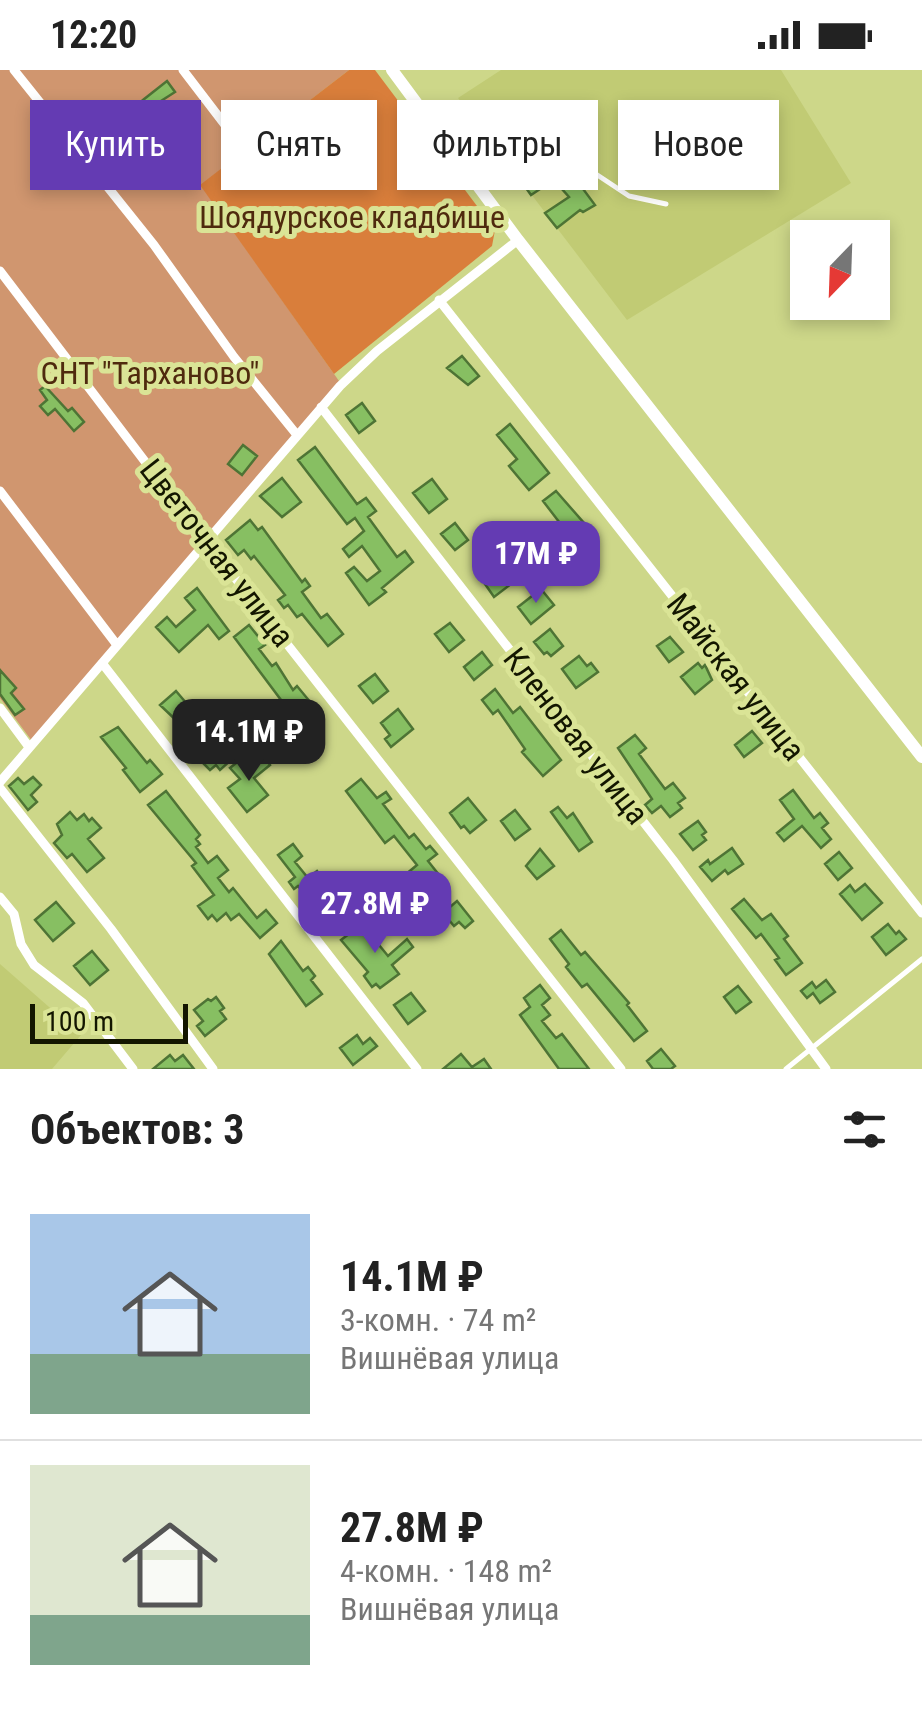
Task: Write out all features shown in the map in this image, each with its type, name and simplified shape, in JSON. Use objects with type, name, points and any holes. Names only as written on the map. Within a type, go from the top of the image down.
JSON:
[{"type":"main road","points":[[392,70],[415,100]]},
{"type":"main road","points":[[482,190],[922,756]]},
{"type":"street","points":[[14,70],[154,245],[234,357],[298,435]]},
{"type":"street","points":[[183,70],[221,120]]},
{"type":"street","points":[[211,1068],[111,928],[0,785],[321,408],[377,350],[518,240]]},
{"type":"street","name":"Цветочная улица","points":[[0,271],[621,1069]]},
{"type":"street","name":"Майская улица","points":[[439,300],[922,914]]},
{"type":"street","name":"Кленовая улица","points":[[321,408],[673,860],[826,1069]]},
{"type":"street","points":[[0,491],[117,646]]},
{"type":"street","points":[[102,663],[417,1069]]},
{"type":"street","points":[[0,708],[29,747]]},
{"type":"street","points":[[0,898],[14,914],[21,944],[34,965],[84,1003],[132,1069]]},
{"type":"lane","points":[[598,176],[628,196],[666,204]]},
{"type":"lane","points":[[786,1069],[922,959]]},
{"type":"shaded area","points":[[501,70],[781,70],[851,183],[627,320],[528,190],[598,190],[598,100],[458,98]]},
{"type":"shaded area","points":[[0,964],[81,1035],[52,1069],[0,1069]]},
{"type":"green space","name":"СНТ \"Тарханово\"","points":[[0,70],[349,70],[310,100],[221,100],[221,169],[201,185],[339,381],[32,741],[0,698]]},
{"type":"green space","name":"Шоядурское кладбище","points":[[349,70],[375,70],[398,100],[397,190],[465,190],[495,230],[492,246],[334,374],[201,186],[221,169],[221,190],[377,190],[377,100],[310,100]]},
{"type":"building","points":[[167,81],[175,92],[162,100],[143,100]]},
{"type":"building","points":[[563,190],[584,190],[595,205],[580,210],[557,228],[545,213],[569,197]]},
{"type":"building","points":[[462,356],[479,376],[468,385],[447,368]]},
{"type":"building","points":[[45,386],[84,422],[74,431],[55,409],[48,415],[40,406],[47,400],[40,390]]},
{"type":"building","points":[[362,403],[375,421],[359,433],[346,415]]},
{"type":"building","points":[[510,424],[549,473],[529,490],[509,466],[517,459],[497,435]]},
{"type":"building","points":[[243,445],[257,456],[242,475],[228,464]]},
{"type":"building","points":[[315,447],[357,504],[366,498],[376,511],[368,517],[397,557],[405,551],[413,562],[382,588],[386,592],[369,605],[346,573],[354,567],[367,581],[380,571],[362,546],[349,557],[343,549],[364,531],[355,518],[347,524],[298,460]]},
{"type":"building","points":[[282,478],[301,502],[282,517],[260,496]]},
{"type":"building","points":[[432,479],[447,499],[429,513],[413,493]]},
{"type":"building","points":[[556,491],[591,531],[576,544],[543,501]]},
{"type":"building","points":[[250,520],[258,530],[262,527],[302,582],[305,579],[310,586],[302,592],[321,618],[327,614],[343,634],[328,646],[302,614],[297,617],[288,605],[284,608],[278,600],[285,595],[254,556],[251,559],[244,550],[238,555],[226,540]]},
{"type":"building","points":[[455,523],[468,540],[455,550],[441,534]]},
{"type":"building","points":[[502,571],[511,584],[494,597],[485,584]]},
{"type":"building","points":[[197,588],[229,631],[219,639],[208,625],[179,652],[156,627],[167,617],[176,627],[195,610],[185,598]]},
{"type":"building","points":[[541,589],[554,605],[531,624],[518,607]]},
{"type":"building","points":[[450,623],[464,640],[449,652],[435,634]]},
{"type":"building","points":[[249,625],[265,645],[259,649],[272,666],[276,663],[293,690],[297,686],[316,709],[300,723],[289,710],[285,713],[277,704],[281,700],[234,637]]},
{"type":"building","points":[[550,629],[563,646],[551,656],[534,642]]},
{"type":"building","points":[[670,637],[683,652],[669,662],[657,646]]},
{"type":"building","points":[[482,652],[492,665],[474,680],[464,667]]},
{"type":"building","points":[[579,656],[598,672],[576,688],[562,669]]},
{"type":"building","points":[[698,663],[702,668],[705,665],[712,680],[695,694],[681,677]]},
{"type":"building","points":[[0,670],[16,688],[11,693],[24,709],[15,715],[0,694]]},
{"type":"building","points":[[375,674],[388,691],[373,703],[359,686]]},
{"type":"building","points":[[495,689],[513,713],[520,707],[561,760],[543,776],[522,752],[525,749],[498,710],[493,714],[482,700]]},
{"type":"building","points":[[176,691],[193,711],[179,723],[160,705]]},
{"type":"building","points":[[398,709],[413,729],[391,747],[385,739],[390,735],[381,723]]},
{"type":"building","points":[[118,727],[147,763],[150,760],[162,774],[140,792],[101,737]]},
{"type":"building","points":[[752,731],[762,743],[744,757],[735,745]]},
{"type":"building","points":[[635,735],[646,748],[639,754],[665,789],[673,783],[685,798],[678,803],[682,808],[670,817],[661,806],[652,813],[645,805],[652,799],[618,748]]},
{"type":"building","points":[[219,745],[232,759],[220,770],[216,765],[210,770],[201,761]]},
{"type":"building","points":[[264,757],[270,765],[254,778],[268,795],[247,812],[228,788],[240,779],[230,768],[241,759],[249,769]]},
{"type":"building","points":[[33,777],[41,785],[31,795],[37,802],[28,810],[9,786],[18,778],[24,784]]},
{"type":"building","points":[[361,779],[377,798],[386,792],[391,799],[383,804],[409,838],[414,834],[426,849],[430,846],[437,854],[428,861],[447,885],[429,899],[411,882],[405,887],[399,880],[417,865],[394,836],[385,843],[346,791]]},
{"type":"building","points":[[793,790],[814,818],[820,813],[828,823],[822,828],[831,839],[821,848],[802,826],[784,841],[777,833],[794,819],[780,800]]},
{"type":"building","points":[[166,791],[200,835],[196,847],[208,863],[217,856],[228,870],[218,878],[229,892],[233,888],[257,918],[266,910],[277,923],[260,938],[239,914],[231,920],[226,913],[217,921],[212,915],[208,919],[198,906],[214,895],[192,866],[196,863],[148,805]]},
{"type":"building","points":[[468,798],[486,820],[470,833],[450,813]]},
{"type":"building","points":[[558,807],[567,818],[573,813],[592,842],[579,851],[551,812]]},
{"type":"building","points":[[515,810],[530,829],[515,840],[501,821]]},
{"type":"building","points":[[70,812],[77,820],[84,814],[89,821],[92,818],[101,828],[88,839],[104,858],[87,872],[72,854],[67,858],[54,843],[62,835],[57,824]]},
{"type":"building","points":[[698,821],[706,832],[702,835],[706,840],[693,850],[680,834]]},
{"type":"building","points":[[293,844],[302,856],[295,862],[308,878],[317,871],[329,887],[310,901],[298,886],[294,889],[289,882],[295,877],[278,855]]},
{"type":"building","points":[[732,848],[743,864],[728,874],[725,870],[712,881],[700,867]]},
{"type":"building","points":[[540,849],[554,866],[537,879],[526,866]]},
{"type":"building","points":[[839,852],[852,868],[838,880],[825,864]]},
{"type":"building","points":[[865,884],[882,903],[862,920],[840,894],[850,885],[855,892]]},
{"type":"building","points":[[744,899],[762,920],[771,914],[788,936],[784,939],[802,963],[786,975],[761,934],[756,938],[732,909]]},
{"type":"building","points":[[457,901],[473,921],[465,928],[459,922],[454,926],[443,913]]},
{"type":"building","points":[[56,902],[74,923],[53,941],[35,920]]},
{"type":"building","points":[[362,924],[388,956],[407,939],[413,947],[392,965],[399,974],[380,988],[376,984],[372,987],[364,976],[368,972],[341,940]]},
{"type":"building","points":[[888,924],[906,939],[886,955],[872,937]]},
{"type":"building","points":[[561,930],[629,1003],[647,1031],[634,1041],[587,984],[582,987],[566,967],[569,964],[550,939]]},
{"type":"building","points":[[281,941],[303,971],[308,967],[315,976],[311,980],[322,994],[306,1006],[269,954]]},
{"type":"building","points":[[92,951],[108,970],[90,985],[74,966]]},
{"type":"building","points":[[826,980],[835,992],[820,1003],[813,993],[807,998],[801,991],[812,982],[816,988]]},
{"type":"building","points":[[540,985],[550,998],[542,1005],[550,1015],[542,1021],[556,1038],[562,1034],[589,1069],[559,1069],[520,1015],[530,1007],[524,998]]},
{"type":"building","points":[[738,986],[751,1002],[736,1013],[724,997]]},
{"type":"building","points":[[411,993],[425,1011],[408,1024],[394,1005]]},
{"type":"building","points":[[216,997],[226,1019],[205,1036],[197,1026],[203,1021],[194,1010]]},
{"type":"building","points":[[357,1035],[363,1044],[370,1038],[377,1046],[353,1065],[340,1048]]},
{"type":"building","points":[[661,1049],[675,1066],[671,1069],[653,1069],[647,1061]]},
{"type":"building","points":[[461,1054],[472,1067],[484,1059],[491,1069],[443,1069]]},
{"type":"building","points":[[170,1055],[175,1061],[183,1055],[194,1069],[153,1069]]}]
